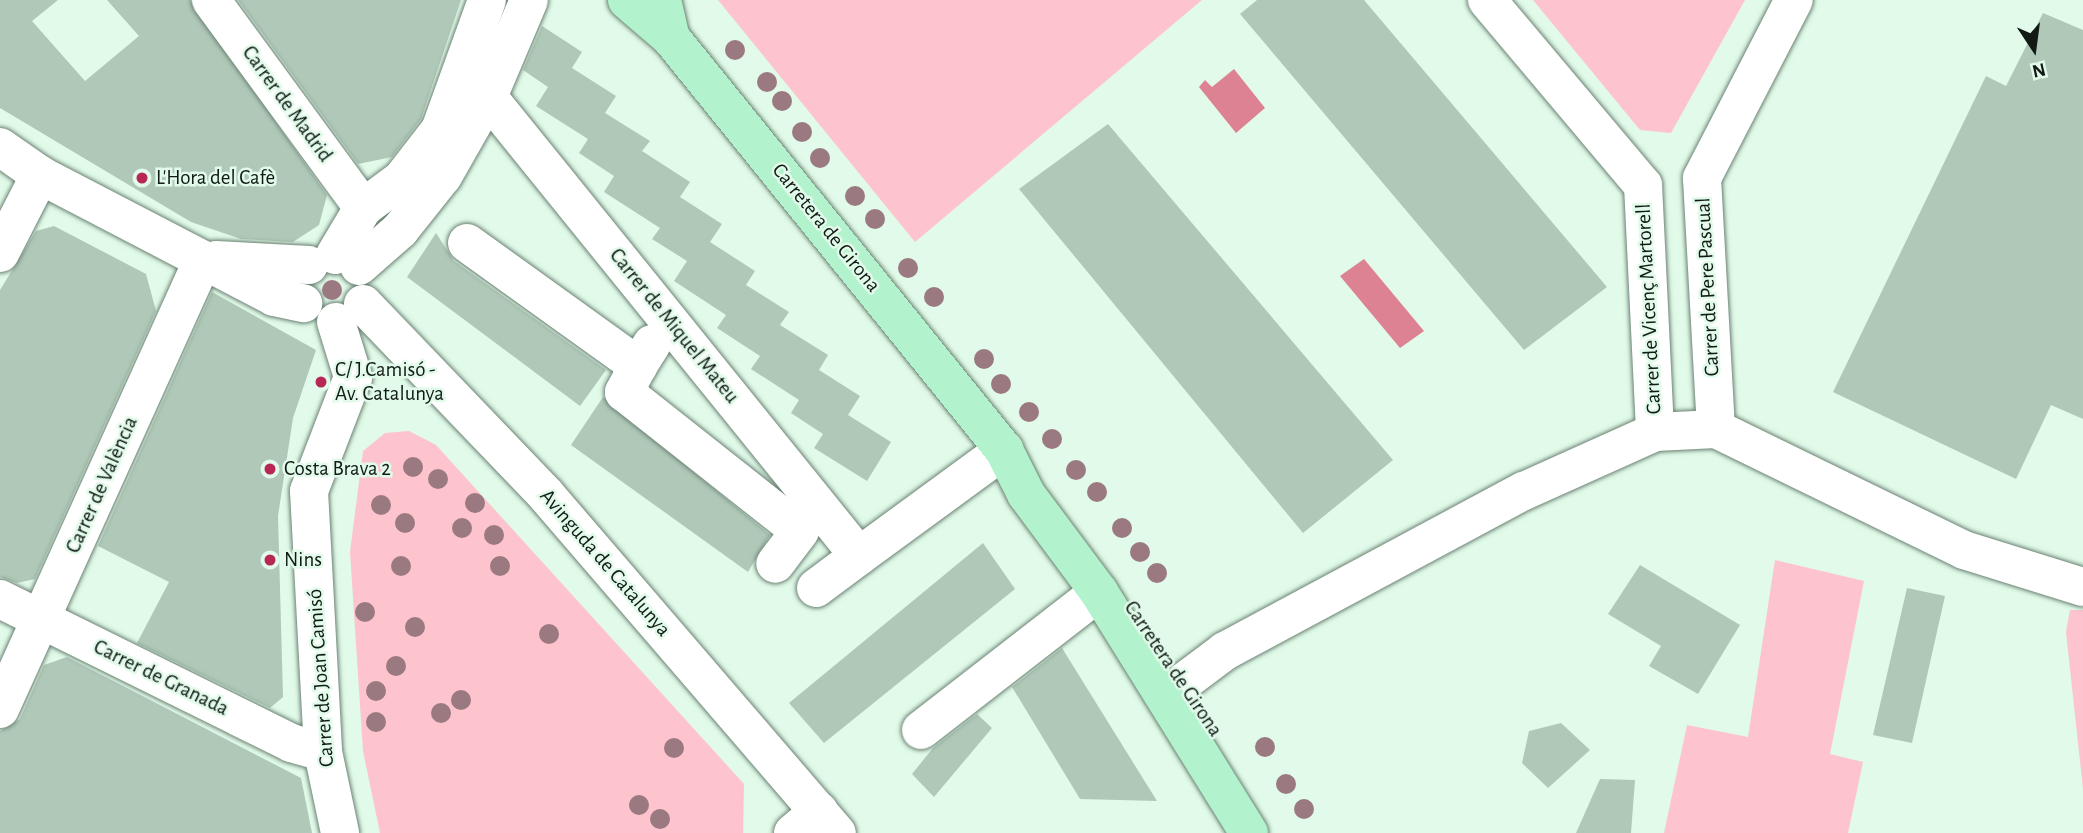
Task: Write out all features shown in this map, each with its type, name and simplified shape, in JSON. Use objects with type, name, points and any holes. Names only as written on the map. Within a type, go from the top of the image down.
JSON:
[{"type":"main road","points":[[627,0],[671,38]]},
{"type":"main road","name":"Carretera de Girona","points":[[662,0],[671,38],[1004,450],[1026,494],[1099,592],[1249,833]]},
{"type":"main road","name":"Carretera de Girona","points":[[1004,450],[1044,480],[1185,681],[1277,833]]},
{"type":"street","name":"Carrer de Madrid","points":[[212,0],[363,208]]},
{"type":"street","points":[[334,262],[363,208],[402,179],[440,130],[487,0]]},
{"type":"street","points":[[303,303],[300,282],[400,230],[443,176],[488,97],[529,0]]},
{"type":"street","name":"Carrer de Vicenç Martorell","points":[[1487,0],[1643,185],[1655,432]]},
{"type":"street","name":"Carrer de Pere Pascual","points":[[1716,429],[1702,178],[1794,0]]},
{"type":"street","name":"Carrer de Miquel Mateu","points":[[488,97],[859,556]]},
{"type":"street","points":[[0,147],[40,176],[274,297],[303,303],[317,317],[350,313],[367,288],[334,262],[203,260]]},
{"type":"street","points":[[0,253],[40,176]]},
{"type":"street","name":"Carrer de Vicenç Martorell","points":[[1643,185],[1702,178]]},
{"type":"street","points":[[467,243],[638,366]]},
{"type":"street","name":"Carrer de València","points":[[0,709],[203,260]]},
{"type":"street","name":"Carrer de Joan Camisó","points":[[340,833],[323,752],[309,491],[353,377],[350,313]]},
{"type":"street","name":"Avinguda de Catalunya","points":[[350,313],[546,495],[816,826]]},
{"type":"street","points":[[667,318],[624,392],[800,530],[775,564]]},
{"type":"street","points":[[1185,681],[1225,651],[1512,498],[1655,432],[1716,429],[1964,550],[2083,587]]},
{"type":"street","points":[[816,588],[1004,450]]},
{"type":"street","points":[[921,730],[1099,592]]},
{"type":"street","name":"Carrer de Granada","points":[[0,598],[291,743],[323,752]]},
{"type":"shaded area","points":[[718,0],[1202,0],[915,242]]},
{"type":"shaded area","points":[[1533,0],[1745,0],[1671,133],[1640,130]]},
{"type":"shaded area","points":[[1234,69],[1265,108],[1236,133],[1199,87],[1205,80],[1212,87]]},
{"type":"shaded area","points":[[1364,259],[1424,331],[1400,348],[1340,276]]},
{"type":"shaded area","points":[[409,431],[436,445],[744,784],[743,833],[380,833],[363,751],[350,552],[363,451],[385,433]]},
{"type":"shaded area","points":[[1775,560],[1864,581],[1830,754],[1863,762],[1848,833],[1664,833],[1687,725],[1748,737]]},
{"type":"shaded area","points":[[2070,610],[2083,610],[2083,789],[2066,632]]},
{"type":"building","points":[[0,0],[58,0],[32,21],[85,81],[139,36],[107,0],[190,0],[327,195],[319,225],[293,242],[241,239],[191,222],[0,108]]},
{"type":"building","points":[[238,0],[461,0],[421,119],[392,157],[358,164]]},
{"type":"building","points":[[1257,0],[1364,0],[1607,287],[1524,350],[1240,14]]},
{"type":"building","points":[[2043,13],[2083,30],[2083,419],[2051,405],[2016,479],[1833,392],[1986,76],[2006,86]]},
{"type":"building","points":[[542,26],[582,52],[572,68],[616,96],[605,113],[650,141],[642,151],[690,182],[680,197],[722,224],[710,242],[755,271],[746,285],[789,312],[780,325],[828,355],[819,370],[860,396],[848,415],[891,442],[867,481],[814,448],[823,434],[791,413],[799,400],[751,369],[760,356],[717,328],[726,315],[674,281],[687,261],[652,239],[660,228],[604,192],[614,176],[579,153],[588,139],[536,106],[548,87],[523,70]]},
{"type":"building","points":[[1108,124],[1393,460],[1303,533],[1019,189]]},
{"type":"building","points":[[54,226],[146,274],[156,311],[35,579],[17,583],[0,577],[0,290],[36,231]]},
{"type":"building","points":[[436,233],[454,261],[606,370],[580,406],[407,277]]},
{"type":"building","points":[[212,292],[316,350],[293,418],[278,516],[283,697],[270,708],[137,643],[169,582],[98,546]]},
{"type":"building","points":[[603,397],[770,535],[748,572],[571,445]]},
{"type":"building","points":[[983,543],[1015,589],[824,743],[789,703]]},
{"type":"building","points":[[1640,565],[1740,625],[1698,694],[1649,666],[1661,646],[1608,614]]},
{"type":"building","points":[[1907,588],[1945,596],[1912,743],[1873,735]]},
{"type":"building","points":[[1062,648],[1157,801],[1080,799],[1012,687]]},
{"type":"building","points":[[67,657],[301,778],[312,833],[0,833],[0,731],[20,719],[44,665]]},
{"type":"building","points":[[977,714],[992,728],[934,797],[912,774],[933,748]]},
{"type":"building","points":[[1561,723],[1590,750],[1548,788],[1522,763],[1529,731]]},
{"type":"building","points":[[1600,779],[1635,780],[1631,833],[1576,833]]},
{"type":"place","name":"L'Hora del Cafè","points":[[142,178]]},
{"type":"place","name":"C/ J.Camisó - Av. Catalunya","points":[[321,382]]},
{"type":"place","name":"Costa Brava 2","points":[[270,469]]},
{"type":"place","name":"Nins","points":[[270,560]]}]
